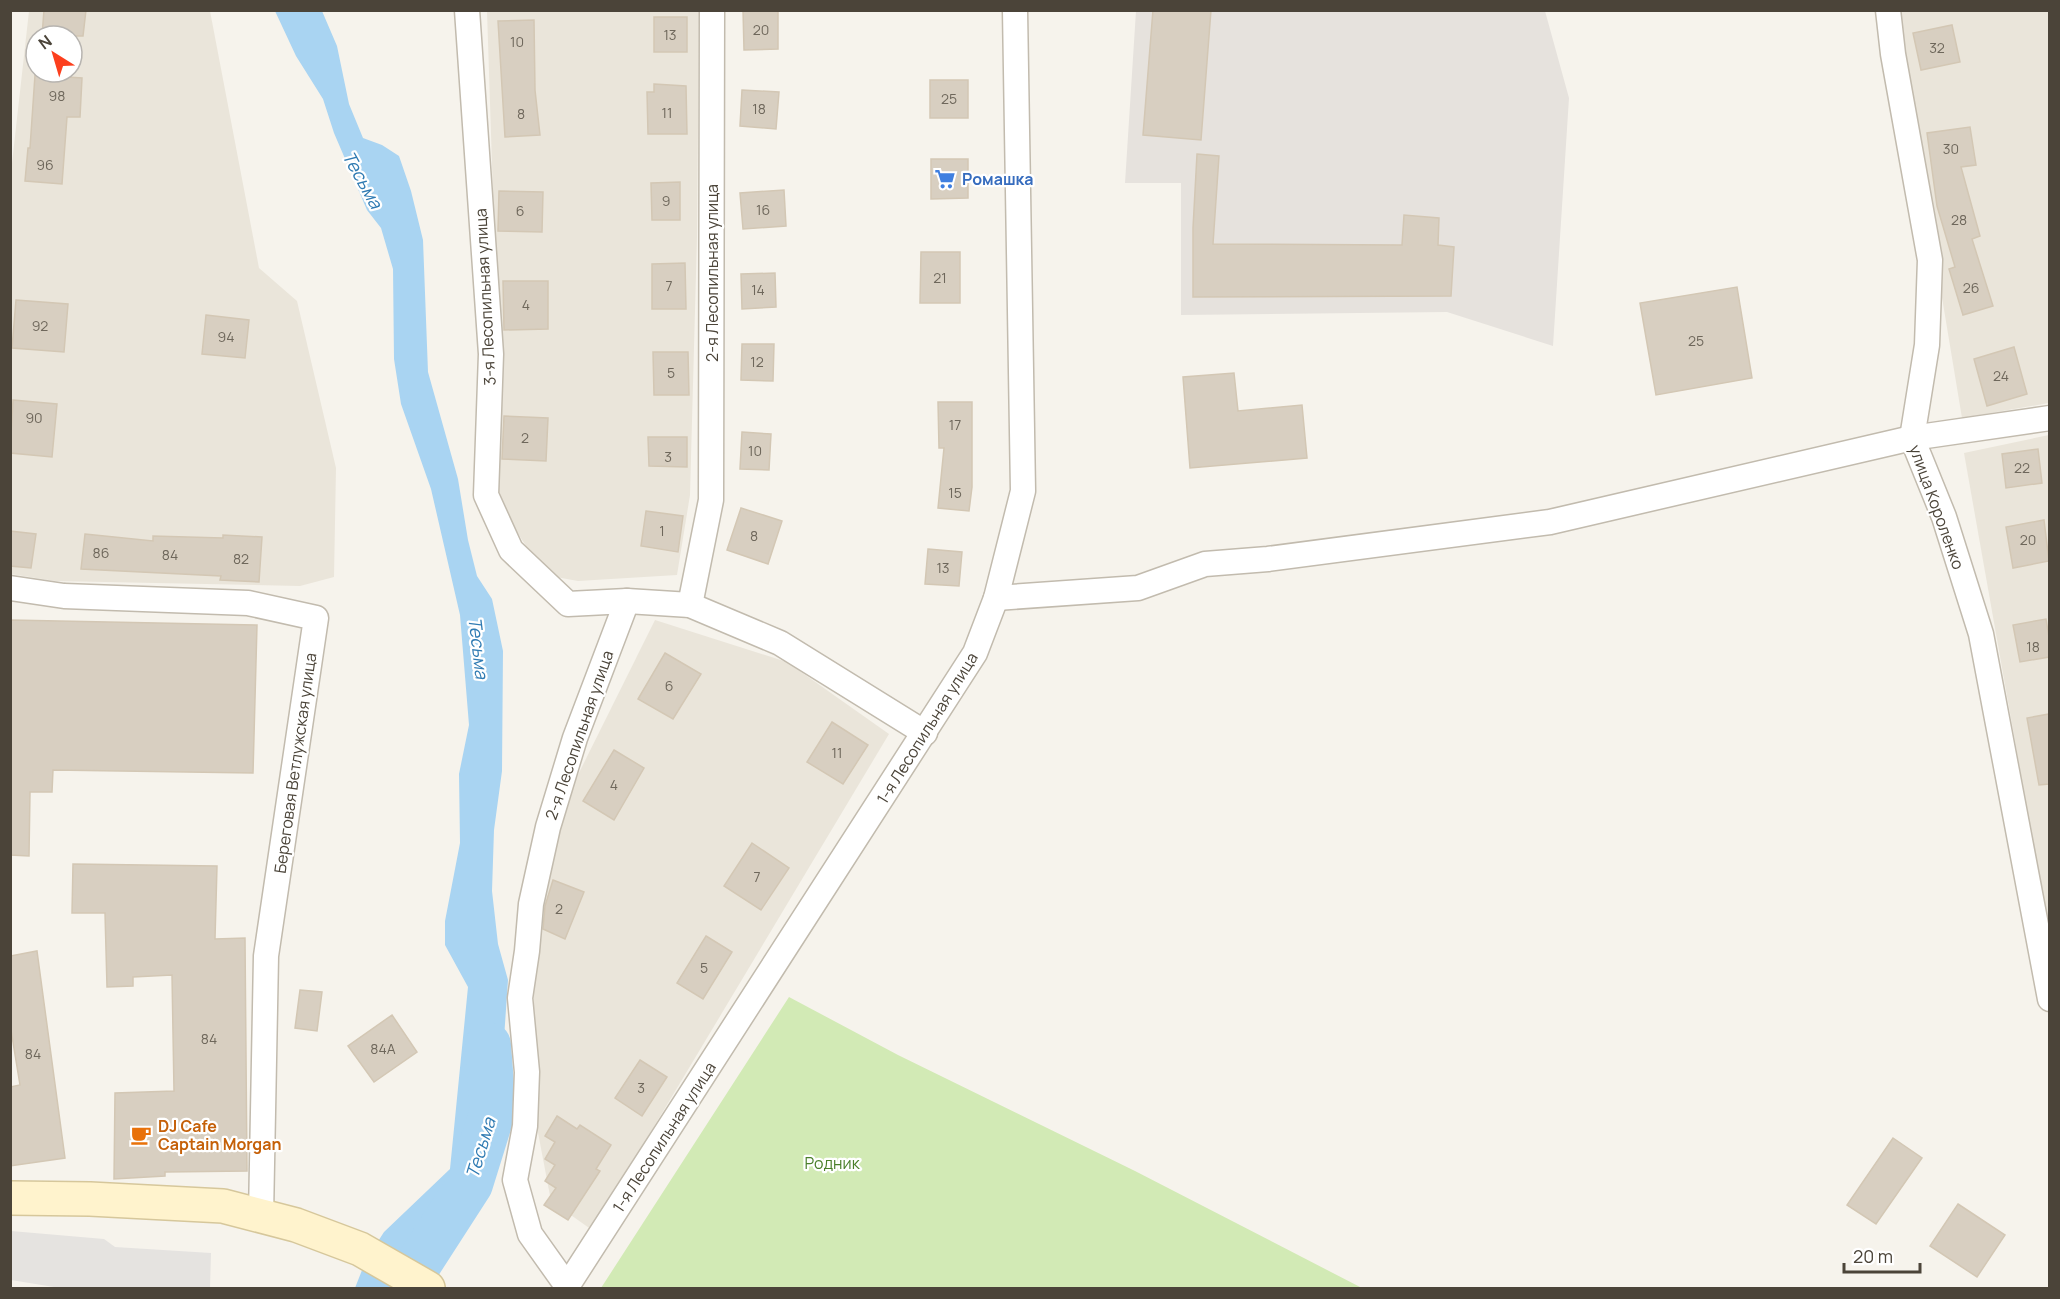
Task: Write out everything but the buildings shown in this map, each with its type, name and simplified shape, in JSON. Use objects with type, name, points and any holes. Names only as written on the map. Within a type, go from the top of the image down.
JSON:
[{"type":"main road","points":[[10,1198],[90,1199],[223,1206],[296,1225],[360,1249],[428,1288]]},
{"type":"street","name":"3-я Лесопильная улица","points":[[467,10],[490,354],[486,495],[511,550],[568,604],[627,601],[690,604]]},
{"type":"street","name":"2-я Лесопильная улица","points":[[690,604],[711,500],[712,10]]},
{"type":"street","name":"1-я Лесопильная улица","points":[[566,1287],[975,653],[996,598],[1023,491],[1015,10]]},
{"type":"street","name":"улица Короленко","points":[[1888,10],[1893,54],[1930,260],[1927,345],[1911,438],[1944,517],[1981,634],[2049,999]]},
{"type":"street","points":[[996,598],[1138,588],[1205,564],[1268,559],[1550,522],[1911,438],[2049,418]]},
{"type":"street","name":"Береговая Ветлужская улица","points":[[10,588],[64,596],[248,603],[316,618],[266,957],[261,1216]]},
{"type":"street","name":"2-я Лесопильная улица","points":[[566,1287],[530,1234],[515,1180],[525,1126],[527,1072],[520,998],[531,904],[548,827],[575,738],[627,601]]},
{"type":"street","points":[[690,604],[780,643],[925,733]]},
{"type":"shaded area","points":[[29,11],[210,11],[259,268],[297,301],[336,468],[334,577],[300,586],[55,581],[11,574],[10,181],[24,56],[24,84],[84,84],[84,24],[28,24]]},
{"type":"shaded area","points":[[487,11],[699,11],[697,237],[690,495],[677,575],[578,581],[545,575],[500,506],[494,467],[494,226]]},
{"type":"shaded area","points":[[1136,11],[1545,11],[1569,98],[1553,346],[1447,312],[1181,315],[1181,183],[1125,183]]},
{"type":"shaded area","points":[[1885,11],[2049,11],[2049,403],[1962,418],[1927,207]]},
{"type":"shaded area","points":[[2049,435],[2049,933],[1964,453]]},
{"type":"shaded area","points":[[655,620],[787,662],[889,734],[592,1230],[551,1201],[536,1122],[532,912],[556,819]]},
{"type":"shaded area","points":[[11,1231],[104,1239],[115,1247],[211,1253],[210,1288],[60,1288],[11,1280]]},
{"type":"green space","name":"Родник","points":[[789,997],[898,1055],[1135,1171],[1362,1288],[601,1288]]},
{"type":"water","points":[[275,11],[322,11],[337,46],[349,104],[363,138],[382,145],[399,156],[411,191],[423,240],[428,372],[458,479],[468,540],[477,576],[492,599],[503,651],[502,771],[494,830],[492,891],[498,944],[508,980],[503,1053],[509,1081],[492,1112],[487,1132],[486,1150],[450,1212],[429,1240],[402,1288],[355,1288],[366,1260],[384,1232],[450,1169],[468,987],[445,945],[445,921],[460,843],[459,774],[469,725],[460,615],[431,489],[401,404],[394,359],[393,269],[381,228],[367,210],[334,133],[323,99],[296,56]]},
{"type":"waterway","name":"Тесьма","points":[[403,1288],[470,1184],[493,1110],[488,1045]]},
{"type":"place","name":"Ромашка","points":[[945,179]]},
{"type":"place","name":"DJ Cafe Captain Morgan","points":[[141,1135]]}]
